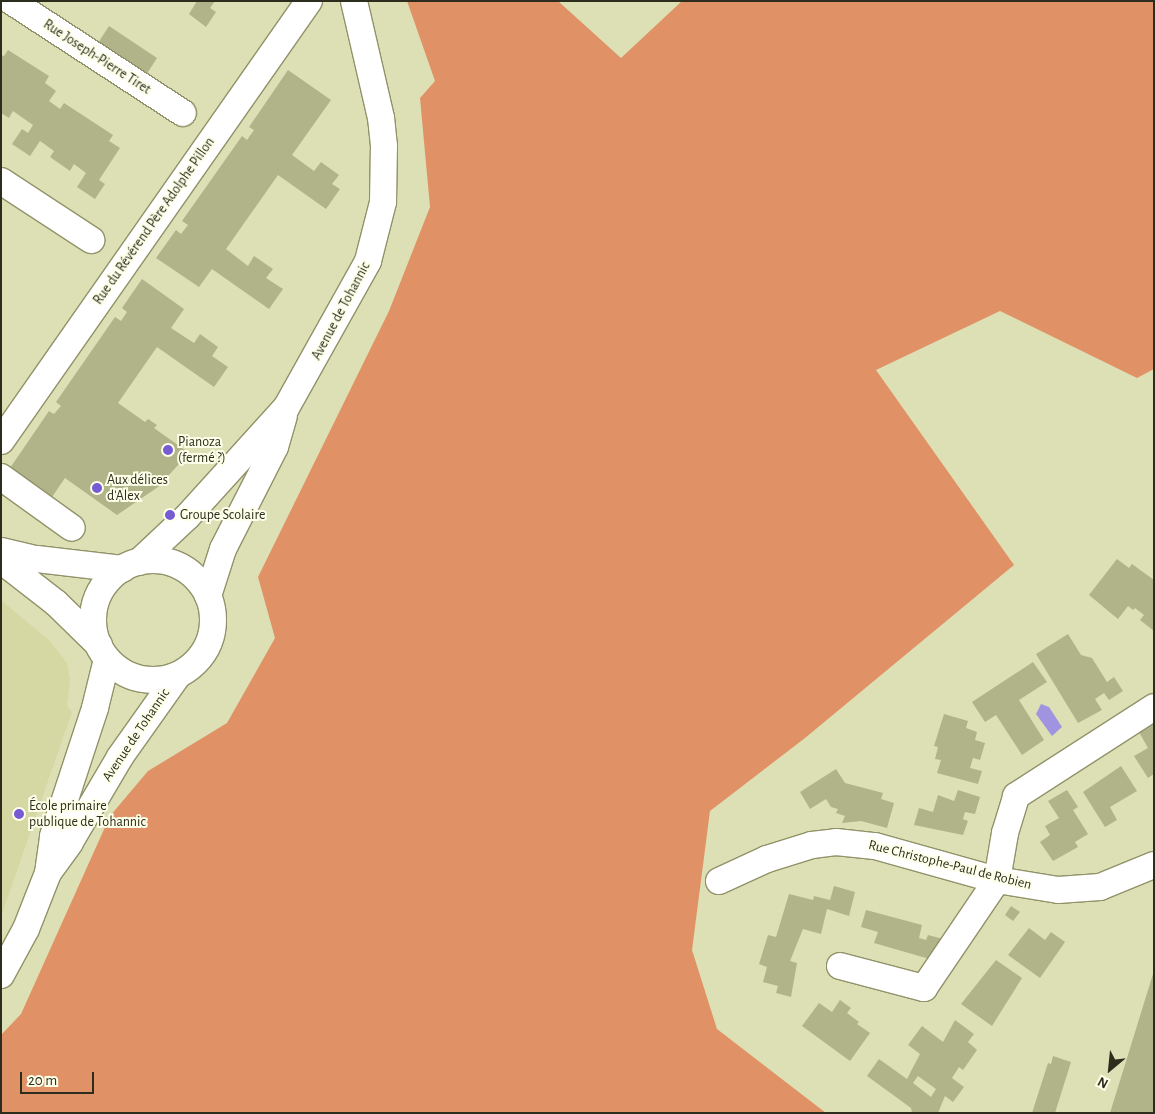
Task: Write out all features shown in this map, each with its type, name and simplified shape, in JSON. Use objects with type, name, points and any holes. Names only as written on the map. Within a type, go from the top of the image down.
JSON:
[{"type":"street","name":"Rue Joseph-Pierre Tiret","points":[[11,1],[182,113]]},
{"type":"street","name":"Rue du Révérend Père Adolphe Pillon","points":[[1,441],[309,1]]},
{"type":"street","name":"Avenue de Tohannic","points":[[130,565],[187,517],[286,408],[353,294],[379,230],[385,175],[381,118],[354,1]]},
{"type":"street","points":[[1,181],[90,240]]},
{"type":"street","name":"Avenue de Tohannic","points":[[208,596],[223,548],[275,447],[286,408]]},
{"type":"street","points":[[1,477],[72,528]]},
{"type":"street","points":[[1,551],[46,560],[130,565],[160,560],[180,566],[197,579],[208,596],[212,611],[209,642],[202,655],[178,675],[159,680],[140,678],[122,671],[56,603],[11,568],[1,555]]},
{"type":"street","points":[[103,652],[94,612],[99,595],[130,565]]},
{"type":"street","name":"Avenue de Tohannic","points":[[1,975],[26,929],[48,872],[53,836],[96,708],[103,652]]},
{"type":"street","name":"Avenue de Tohannic","points":[[48,872],[70,842],[120,756],[178,675]]},
{"type":"street","points":[[840,966],[924,988],[996,880],[1005,833],[1016,796],[1154,707]]},
{"type":"street","name":"Rue Christophe-Paul de Robien","points":[[719,881],[767,859],[812,845],[836,842],[875,846],[996,880],[1076,890],[1100,887],[1154,865]]},
{"type":"shaded area","points":[[407,1],[558,1],[621,58],[682,1],[1154,1],[1154,369],[1137,378],[1000,311],[876,370],[1014,565],[805,738],[710,811],[692,950],[717,1029],[826,1113],[1,1113],[1,1035],[21,1014],[110,816],[148,771],[227,723],[275,638],[258,577],[389,311],[430,207],[420,98],[435,81]]},
{"type":"shaded area","name":"École primaire publique de Tohannic","points":[[1,600],[49,640],[67,663],[70,680],[67,706],[72,712],[1,917]]},
{"type":"shaded area","points":[[1041,704],[1049,707],[1062,727],[1052,736],[1036,714]]},
{"type":"building","points":[[197,1],[215,1],[210,8],[216,12],[206,27],[189,14]]},
{"type":"building","points":[[109,26],[157,58],[146,75],[98,43]]},
{"type":"building","points":[[8,50],[49,76],[45,83],[56,91],[49,101],[60,109],[64,103],[113,135],[109,141],[120,148],[99,180],[105,184],[95,199],[77,187],[86,173],[74,164],[70,171],[50,157],[54,151],[40,141],[30,156],[12,144],[22,129],[28,133],[33,125],[13,111],[9,118],[1,113],[1,55],[4,56]]},
{"type":"building","points":[[288,70],[331,100],[292,155],[314,171],[321,162],[339,175],[332,184],[340,189],[326,209],[278,175],[226,249],[248,266],[254,256],[273,269],[266,278],[283,289],[269,309],[212,269],[199,287],[156,258],[176,230],[181,234],[188,225],[182,221],[242,136],[247,140],[254,130],[249,127]]},
{"type":"building","points":[[142,279],[184,309],[171,328],[194,343],[200,334],[218,347],[212,356],[228,367],[214,387],[157,347],[118,403],[145,422],[148,419],[157,425],[154,428],[189,453],[158,487],[117,515],[65,478],[52,497],[10,468],[49,411],[54,414],[61,406],[56,402],[115,317],[121,321],[127,312],[122,308]]},
{"type":"building","points":[[1117,559],[1129,568],[1132,564],[1154,580],[1154,631],[1140,620],[1144,615],[1135,608],[1133,610],[1128,606],[1118,619],[1089,595]]},
{"type":"building","points":[[1068,634],[1081,655],[1092,658],[1107,682],[1114,677],[1123,691],[1109,700],[1104,693],[1095,699],[1102,710],[1078,723],[1036,654]]},
{"type":"building","points":[[1033,662],[1047,682],[1019,700],[1044,740],[1022,755],[996,715],[985,722],[972,702]]},
{"type":"building","points":[[944,714],[968,721],[966,728],[977,732],[975,740],[985,743],[980,760],[973,758],[970,768],[982,771],[978,784],[937,773],[941,760],[935,759],[938,747],[934,746]]},
{"type":"building","points":[[1154,723],[1154,774],[1148,778],[1134,756],[1148,748],[1139,732]]},
{"type":"building","points":[[1121,766],[1137,791],[1110,807],[1117,820],[1105,827],[1083,792]]},
{"type":"building","points":[[836,769],[845,783],[883,793],[881,799],[894,803],[887,828],[861,821],[842,823],[845,816],[836,813],[838,809],[831,807],[826,799],[810,809],[800,792]]},
{"type":"building","points":[[958,790],[980,797],[975,814],[965,812],[963,819],[968,821],[963,835],[914,825],[919,808],[933,812],[938,795],[954,801]]},
{"type":"building","points":[[1067,790],[1078,807],[1073,810],[1088,834],[1075,842],[1078,847],[1053,861],[1040,842],[1050,835],[1045,826],[1059,818],[1048,801]]},
{"type":"building","points":[[834,886],[855,892],[849,916],[827,909],[821,934],[803,929],[790,961],[797,963],[791,997],[776,993],[778,986],[763,982],[767,967],[759,964],[768,935],[776,937],[789,894],[813,900],[814,896],[830,900]]},
{"type":"building","points":[[1011,906],[1020,912],[1013,921],[1005,915]]},
{"type":"building","points":[[866,910],[922,925],[919,938],[926,940],[928,935],[947,940],[933,960],[874,943],[878,932],[861,927]]},
{"type":"building","points":[[1029,928],[1045,940],[1051,932],[1065,942],[1040,978],[1008,955]]},
{"type":"building","points":[[996,960],[1022,978],[992,1026],[961,1004]]},
{"type":"building","points":[[1153,974],[1154,1113],[1110,1113]]},
{"type":"building","points":[[840,1000],[851,1008],[847,1013],[859,1022],[857,1024],[870,1033],[850,1061],[802,1026],[819,1003],[832,1012]]},
{"type":"building","points":[[955,1020],[974,1034],[968,1042],[977,1050],[963,1070],[959,1067],[952,1078],[964,1087],[953,1102],[945,1096],[938,1113],[912,1113],[911,1108],[867,1076],[879,1059],[907,1079],[920,1054],[908,1045],[922,1026],[943,1042]],"holes":[[[918,1076],[936,1089],[931,1097],[913,1083]]]},
{"type":"building","points":[[1053,1056],[1071,1062],[1055,1113],[1032,1113],[1048,1063],[1051,1064]]},
{"type":"place","name":"Pianoza (fermé ?)","points":[[168,450]]},
{"type":"place","name":"Aux délices d'Alex","points":[[97,488]]},
{"type":"place","name":"Groupe Scolaire","points":[[170,515]]},
{"type":"place","name":"École primaire publique de Tohannic","points":[[19,814]]}]
